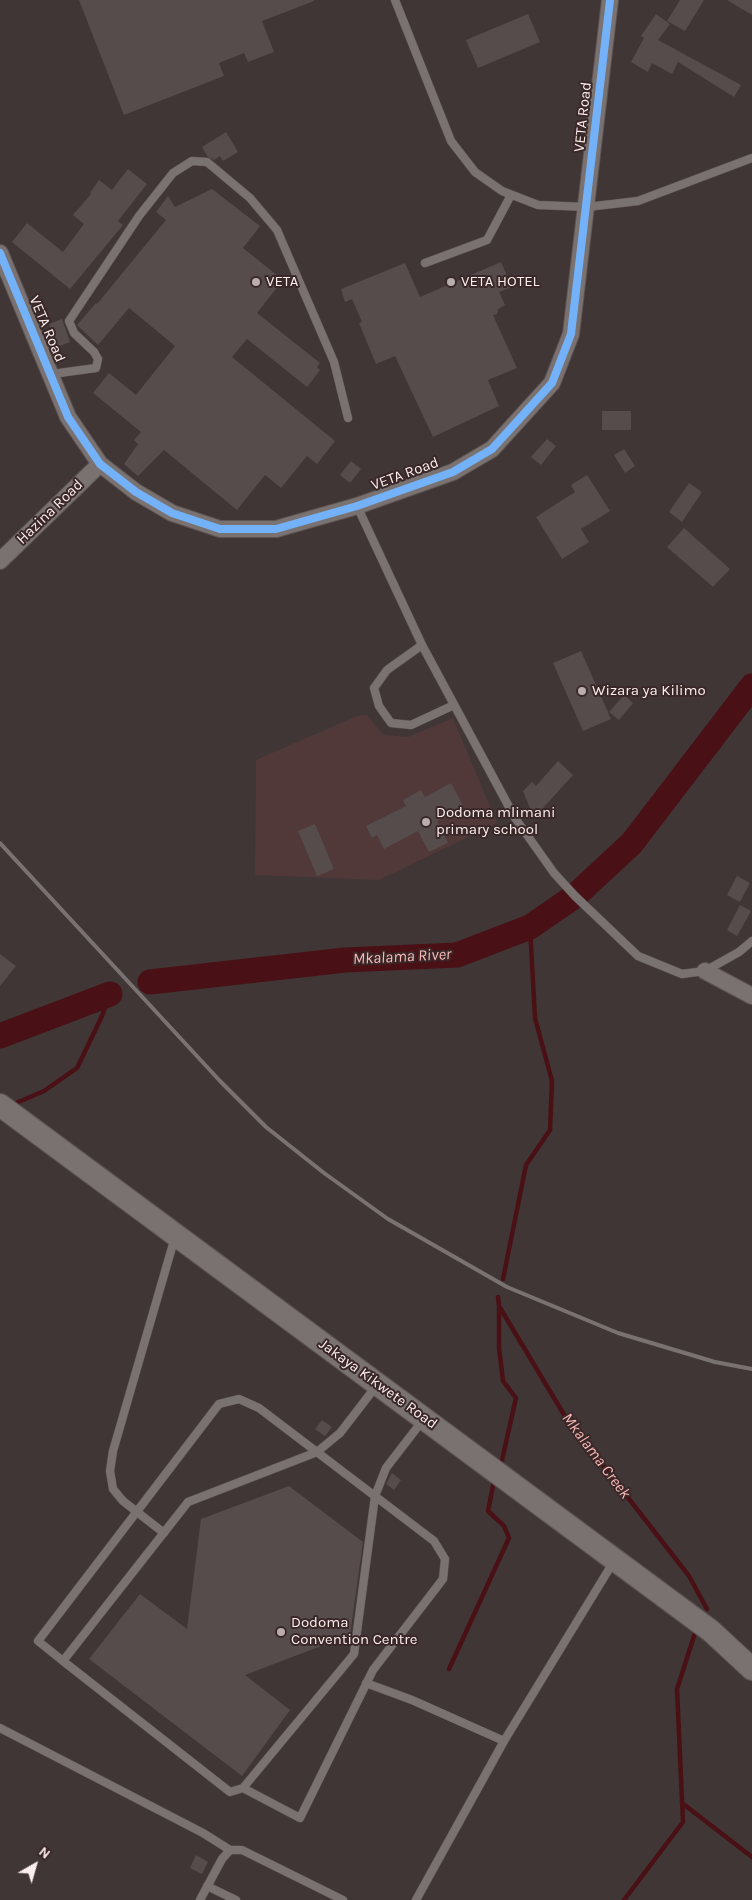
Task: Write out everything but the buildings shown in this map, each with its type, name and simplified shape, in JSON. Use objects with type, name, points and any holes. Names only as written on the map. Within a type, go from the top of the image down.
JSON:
[{"type":"main road","name":"Jakaya Kikwete Road","points":[[0,1105],[615,1559],[711,1631],[752,1669]]},
{"type":"street","name":"VETA Road","points":[[0,253],[52,374],[68,417],[100,464],[136,492],[172,513],[220,529],[276,529],[357,506],[453,472],[492,449],[552,383],[571,334],[610,0]]},
{"type":"street","name":"Hazina Road","points":[[0,561],[100,464]]},
{"type":"street","points":[[705,971],[752,996]]},
{"type":"lane","points":[[395,0],[451,141],[475,172],[502,191],[538,205],[587,207],[638,201],[752,158]]},
{"type":"lane","points":[[52,374],[96,368],[98,359],[94,352],[74,333],[69,321],[138,216],[173,173],[192,161],[207,162],[250,198],[277,230],[334,362],[348,418]]},
{"type":"lane","points":[[425,263],[486,240],[512,194]]},
{"type":"lane","points":[[357,506],[422,646],[515,818],[554,873],[575,896],[638,956],[682,974],[705,971],[739,952],[752,941]]},
{"type":"lane","points":[[422,646],[387,670],[374,688],[379,706],[391,723],[411,724],[454,705]]},
{"type":"lane","points":[[164,1533],[113,1489],[110,1471],[113,1451],[176,1235]]},
{"type":"lane","points":[[63,1661],[188,1502],[317,1452],[340,1433],[378,1384]]},
{"type":"lane","points":[[243,1788],[300,1818],[373,1670],[443,1579],[445,1559],[434,1541],[375,1496],[259,1408],[239,1399],[219,1404],[38,1641],[230,1792],[243,1788],[354,1654],[375,1496],[386,1468],[424,1418]]},
{"type":"lane","points":[[416,1900],[504,1741],[615,1559]]},
{"type":"lane","points":[[366,1683],[412,1700],[504,1741]]},
{"type":"lane","points":[[0,1728],[203,1833],[230,1850],[242,1850],[343,1900]]},
{"type":"lane","points":[[200,1900],[222,1859],[230,1850]]},
{"type":"lane","points":[[208,1886],[236,1900]]},
{"type":"lane","points":[[322,1900],[327,1892]]},
{"type":"shaded area","points":[[367,715],[383,735],[408,737],[453,718],[497,823],[379,880],[255,875],[256,760],[357,716]]},
{"type":"waterway","name":"Mkalama River","points":[[150,982],[345,960],[457,955],[530,927],[575,896],[632,843],[752,686]]},
{"type":"waterway","name":"Mkalama Creek","points":[[503,1279],[526,1165],[550,1130],[552,1081],[535,1018],[530,927]]},
{"type":"waterway","points":[[16,1103],[44,1091],[77,1068],[102,1016],[110,994]]},
{"type":"waterway","name":"Mkalama River","points":[[0,1036],[110,994]]},
{"type":"waterway","name":"Mkalama Creek","points":[[498,1297],[499,1306],[566,1418],[689,1576],[707,1609]]},
{"type":"waterway","points":[[499,1308],[499,1348],[503,1381],[516,1398],[502,1460]]},
{"type":"waterway","points":[[449,1669],[509,1538],[504,1526],[488,1511],[494,1481]]},
{"type":"waterway","name":"Mkalama Creek","points":[[624,1900],[683,1822],[677,1689],[696,1630]]},
{"type":"waterway","points":[[682,1803],[752,1857]]},
{"type":"railway","points":[[0,843],[220,1081],[266,1127],[324,1173],[388,1219],[507,1287],[618,1333],[715,1362],[752,1369]]},
{"type":"cycle path","points":[[0,253],[68,417],[100,464],[136,492],[172,513],[220,529],[276,529],[357,506],[453,472],[492,449],[552,383],[571,334],[610,0]]},
{"type":"place","name":"VETA","points":[[256,282]]},
{"type":"place","name":"VETA HOTEL","points":[[451,282]]},
{"type":"place","name":"Wizara ya Kilimo","points":[[582,691]]},
{"type":"place","name":"Dodoma mlimani primary school","points":[[426,822]]},
{"type":"place","name":"Dodoma Convention Centre","points":[[281,1632]]}]
